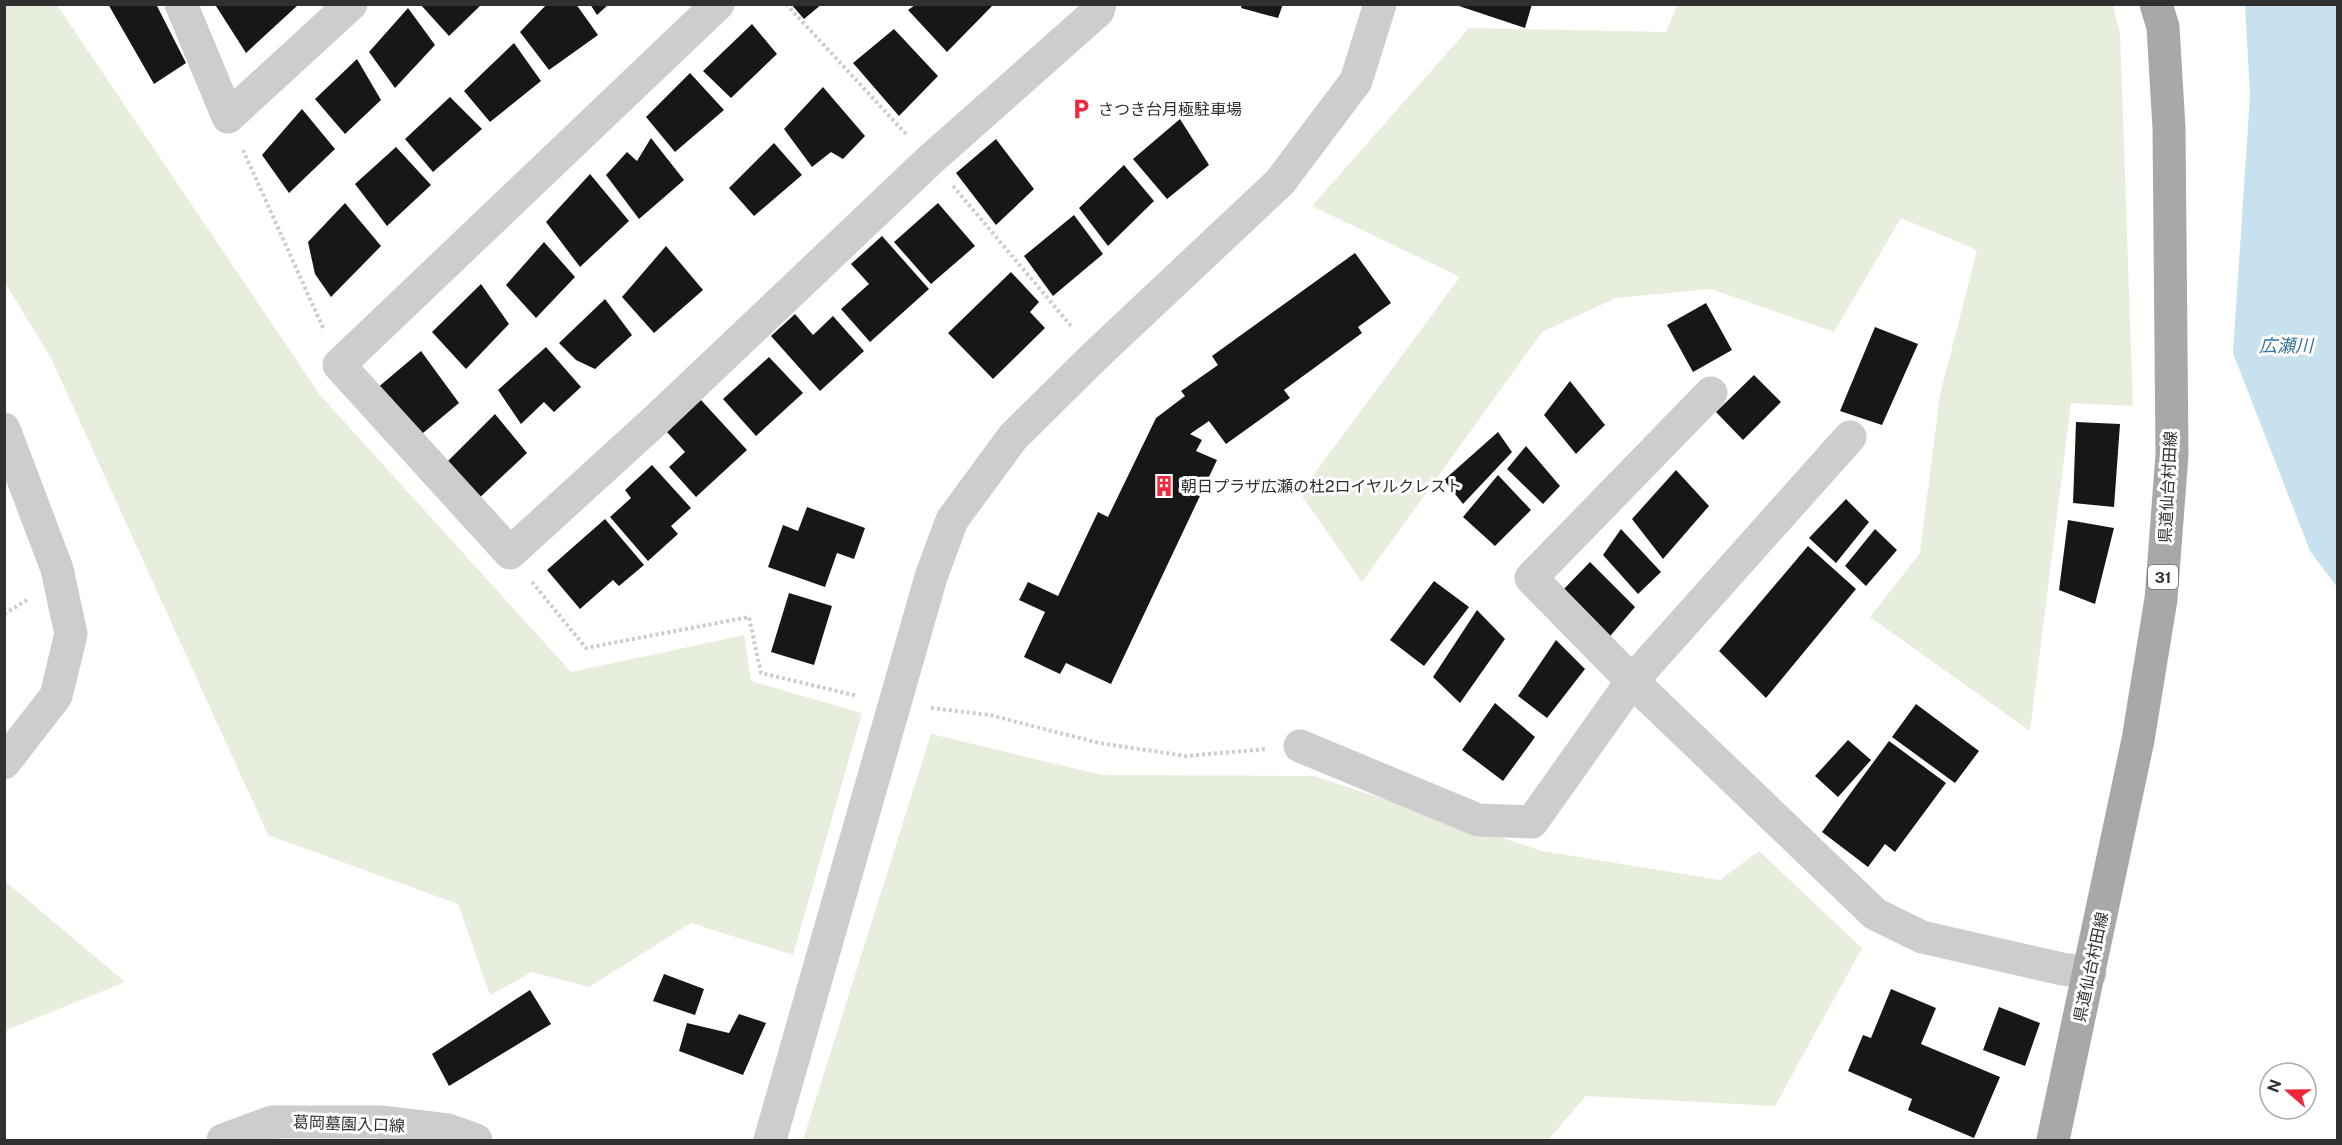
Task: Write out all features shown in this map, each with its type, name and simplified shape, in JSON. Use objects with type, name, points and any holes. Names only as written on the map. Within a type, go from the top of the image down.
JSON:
[{"type":"main road","name":"県道仙台村田線","points":[[2053,1140],[2138,740],[2162,599],[2172,455],[2169,128],[2163,27],[2156,4]]},
{"type":"street","points":[[181,4],[228,117],[351,4]]},
{"type":"street","points":[[718,4],[339,365],[510,553],[657,419],[930,160],[1098,11],[1100,4]]},
{"type":"street","points":[[770,1140],[931,577],[952,520],[1013,437],[1096,355],[1280,182],[1356,81],[1380,4]]},
{"type":"street","points":[[1711,393],[1531,578],[1632,681],[1875,914],[1922,938],[2090,973]]},
{"type":"street","points":[[4,429],[57,569],[71,634],[56,696],[4,763]]},
{"type":"street","points":[[1300,746],[1478,820],[1532,822],[1632,681],[1851,437]]},
{"type":"street","name":"葛岡墓園入口線","points":[[223,1140],[272,1122],[381,1122],[448,1130],[476,1140]]},
{"type":"path","points":[[786,4],[930,160],[1096,355]]},
{"type":"path","points":[[228,117],[339,365]]},
{"type":"path","points":[[530,578],[586,648],[749,617],[761,673],[896,705],[990,715],[1099,743],[1186,756],[1300,746]]},
{"type":"green space","points":[[5,4],[57,5],[320,395],[571,672],[744,635],[751,681],[862,713],[793,955],[691,923],[589,987],[532,972],[490,995],[458,904],[268,835],[51,358],[5,283]]},
{"type":"green space","points":[[1677,5],[2113,5],[2120,33],[2133,406],[2071,403],[2030,731],[1870,617],[1920,553],[1940,395],[1977,250],[1901,218],[1834,332],[1711,289],[1616,298],[1542,332],[1362,582],[1300,493],[1460,277],[1312,206],[1469,28],[1666,32]]},
{"type":"green space","points":[[931,734],[1102,775],[1314,776],[1542,851],[1720,880],[1759,851],[1862,948],[1775,1106],[1586,1096],[1548,1140],[803,1140]]},
{"type":"green space","points":[[5,881],[125,982],[9,1029],[5,1033]]},
{"type":"water","name":"広瀬川","points":[[2245,5],[2337,5],[2337,587],[2310,551],[2233,353],[2250,95]]},
{"type":"building","points":[[108,4],[156,4],[186,63],[154,84]]},
{"type":"building","points":[[420,4],[482,4],[449,36]]},
{"type":"building","points":[[547,4],[576,4],[598,35],[549,70],[520,32]]},
{"type":"building","points":[[590,4],[609,4],[597,15]]},
{"type":"building","points":[[791,4],[822,4],[804,19]]},
{"type":"building","points":[[1242,4],[1283,4],[1278,18],[1241,8]]},
{"type":"building","points":[[1453,4],[1532,4],[1525,28]]},
{"type":"building","points":[[217,5],[298,5],[246,53]]},
{"type":"building","points":[[915,5],[993,5],[947,52],[908,10]]},
{"type":"building","points":[[408,8],[435,45],[395,88],[369,52]]},
{"type":"building","points":[[752,24],[777,54],[731,98],[703,71]]},
{"type":"building","points":[[894,29],[938,76],[899,116],[853,63]]},
{"type":"building","points":[[514,43],[541,81],[490,122],[464,91]]},
{"type":"building","points":[[357,59],[381,100],[345,134],[315,99]]},
{"type":"building","points":[[690,73],[724,110],[675,152],[646,117]]},
{"type":"building","points":[[823,87],[865,136],[843,159],[831,152],[812,167],[784,129]]},
{"type":"building","points":[[450,97],[482,129],[433,172],[405,139]]},
{"type":"building","points":[[302,109],[335,149],[289,193],[262,155]]},
{"type":"building","points":[[1180,119],[1209,165],[1167,199],[1133,159]]},
{"type":"building","points":[[651,138],[684,180],[639,219],[606,175],[627,152],[637,161]]},
{"type":"building","points":[[996,139],[1034,189],[996,225],[956,173]]},
{"type":"building","points":[[774,143],[802,175],[754,216],[729,188]]},
{"type":"building","points":[[396,147],[431,185],[387,226],[355,184]]},
{"type":"building","points":[[1124,165],[1154,201],[1108,246],[1079,208]]},
{"type":"building","points":[[590,174],[629,221],[580,267],[546,222]]},
{"type":"building","points":[[345,203],[381,246],[331,297],[315,274],[308,242]]},
{"type":"building","points":[[938,203],[975,246],[931,284],[894,242]]},
{"type":"building","points":[[1074,215],[1103,254],[1053,296],[1024,256]]},
{"type":"building","points":[[882,236],[929,289],[870,342],[841,309],[869,284],[851,264]]},
{"type":"building","points":[[544,242],[575,277],[536,318],[506,285]]},
{"type":"building","points":[[666,246],[703,290],[654,333],[622,297]]},
{"type":"building","name":"朝日プラザ広瀬の杜2ロイヤルクレスト","points":[[1355,253],[1391,303],[1358,327],[1362,333],[1284,390],[1290,398],[1226,444],[1209,421],[1190,434],[1202,440],[1196,451],[1217,460],[1111,684],[1066,663],[1060,674],[1024,657],[1045,612],[1019,600],[1028,582],[1058,596],[1098,512],[1108,517],[1156,418],[1185,396],[1181,391],[1218,365],[1212,356]]},
{"type":"building","points":[[1011,272],[1039,302],[1030,312],[1045,328],[993,379],[948,333]]},
{"type":"building","points":[[481,284],[509,324],[466,369],[432,332]]},
{"type":"building","points":[[605,299],[632,335],[595,369],[576,360],[559,343]]},
{"type":"building","points":[[1706,303],[1732,350],[1693,372],[1667,325]]},
{"type":"building","points":[[795,314],[813,335],[833,316],[864,351],[820,391],[771,336]]},
{"type":"building","points":[[1875,327],[1918,344],[1882,425],[1840,411]]},
{"type":"building","points":[[546,347],[581,387],[554,412],[544,402],[521,424],[498,390]]},
{"type":"building","points":[[421,351],[459,403],[417,438],[376,389]]},
{"type":"building","points":[[769,357],[803,393],[756,436],[723,399]]},
{"type":"building","points":[[1754,375],[1781,402],[1743,440],[1716,412]]},
{"type":"building","points":[[1570,381],[1605,425],[1576,454],[1544,415]]},
{"type":"building","points":[[701,400],[747,450],[696,497],[669,467],[685,452],[667,432]]},
{"type":"building","points":[[495,414],[527,453],[476,501],[443,466]]},
{"type":"building","points":[[2076,422],[2120,424],[2114,507],[2073,503]]},
{"type":"building","points":[[1498,432],[1512,452],[1463,504],[1444,480]]},
{"type":"building","points":[[1526,446],[1560,486],[1543,504],[1507,469]]},
{"type":"building","points":[[652,465],[691,508],[671,526],[678,534],[648,561],[610,517],[631,498],[625,490]]},
{"type":"building","points":[[1676,470],[1709,506],[1663,559],[1632,519]]},
{"type":"building","points":[[1498,475],[1531,510],[1495,546],[1463,517]]},
{"type":"building","points":[[1846,499],[1869,522],[1836,563],[1809,538]]},
{"type":"building","points":[[807,507],[865,528],[854,559],[837,553],[825,587],[768,567],[783,525],[798,531]]},
{"type":"building","points":[[605,519],[644,565],[619,586],[613,580],[580,609],[547,570]]},
{"type":"building","points":[[2068,520],[2114,528],[2095,604],[2059,590]]},
{"type":"building","points":[[1621,529],[1661,572],[1638,594],[1603,555]]},
{"type":"building","points":[[1875,529],[1897,550],[1866,586],[1845,566]]},
{"type":"building","points":[[1808,546],[1856,589],[1766,698],[1719,651]]},
{"type":"building","points":[[1590,562],[1635,607],[1605,642],[1563,590]]},
{"type":"building","points":[[1434,581],[1469,607],[1424,666],[1390,640]]},
{"type":"building","points":[[789,593],[832,606],[814,665],[771,652]]},
{"type":"building","points":[[1477,610],[1505,639],[1460,703],[1433,677]]},
{"type":"building","points":[[1556,640],[1585,669],[1547,718],[1518,696]]},
{"type":"building","points":[[1495,703],[1535,737],[1503,781],[1462,750]]},
{"type":"building","points":[[1916,704],[1979,751],[1955,783],[1892,737]]},
{"type":"building","points":[[1848,740],[1871,760],[1838,797],[1815,776]]},
{"type":"building","points":[[1889,741],[1946,783],[1895,852],[1885,844],[1868,867],[1822,832]]},
{"type":"building","points":[[664,974],[704,989],[695,1015],[653,1001]]},
{"type":"building","points":[[1891,989],[1936,1008],[1921,1044],[2000,1077],[1974,1138],[1908,1110],[1912,1099],[1848,1071],[1863,1035],[1871,1038]]},
{"type":"building","points":[[530,990],[551,1024],[449,1086],[432,1054]]},
{"type":"building","points":[[1999,1007],[2040,1023],[2025,1066],[1983,1050]]},
{"type":"building","points":[[739,1014],[766,1023],[743,1075],[679,1051],[687,1023],[729,1033]]},
{"type":"place","name":"さつき台月極駐車場","points":[[1081,109]]},
{"type":"place","name":"朝日プラザ広瀬の杜2ロイヤルクレスト","points":[[1164,486]]}]
